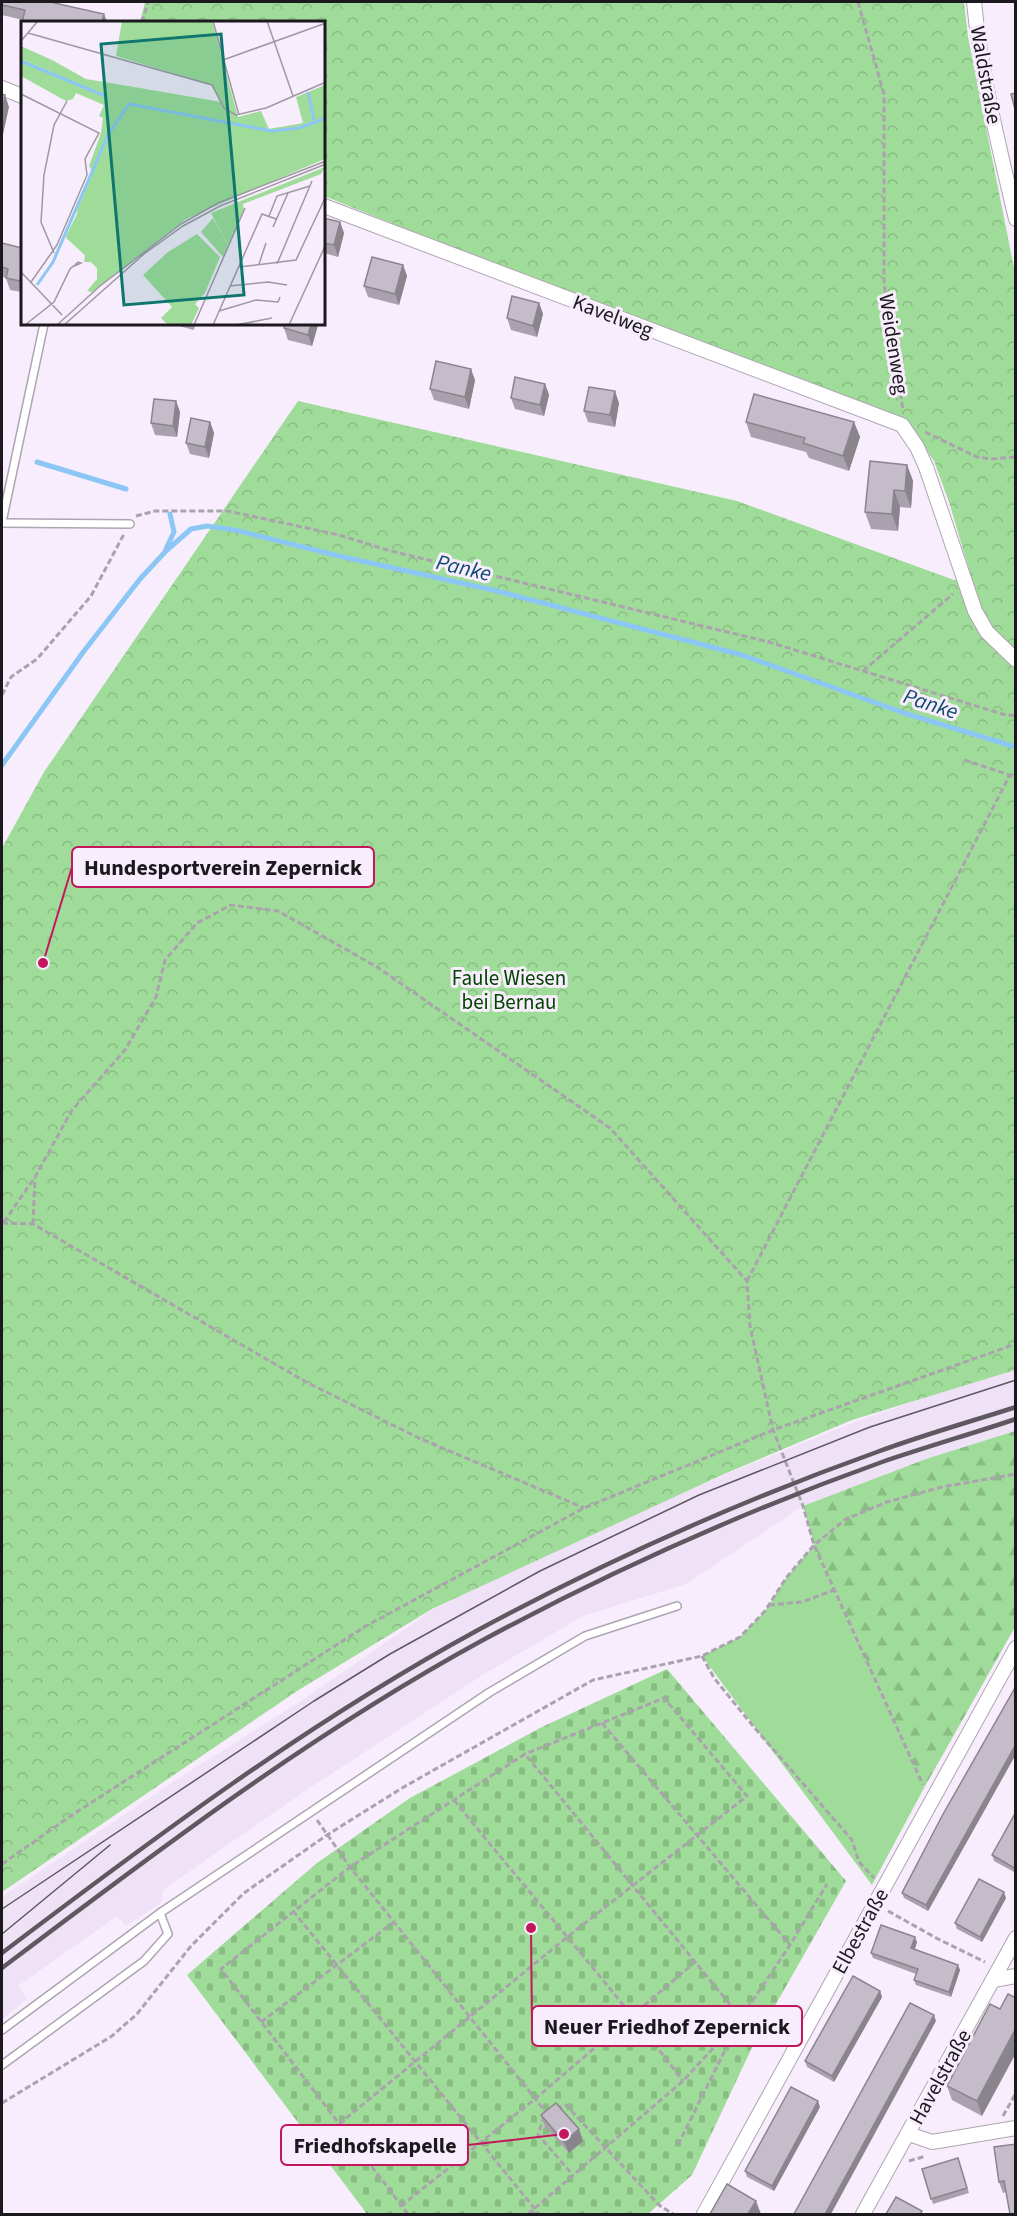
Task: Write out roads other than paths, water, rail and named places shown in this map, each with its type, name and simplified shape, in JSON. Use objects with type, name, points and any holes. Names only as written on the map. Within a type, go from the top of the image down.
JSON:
[{"type":"street","name":"Waldstraße","points":[[974,2],[994,128],[1016,219]]},
{"type":"street","points":[[2,88],[21,96]]},
{"type":"street","name":"Kavelweg","points":[[326,207],[837,402],[903,425]]},
{"type":"street","name":"Weidenweg","points":[[903,425],[926,467],[975,611],[987,632],[1016,660]]},
{"type":"street","name":"Elbestraße","points":[[704,2214],[1016,1648]]},
{"type":"street","name":"Havelstraße","points":[[863,2214],[1016,1938]]},
{"type":"street","points":[[996,1974],[1016,1976]]},
{"type":"street","points":[[909,2134],[932,2142],[1016,2128]]},
{"type":"lane","points":[[44,326],[2,523],[130,524]]},
{"type":"lane","points":[[2,2030],[160,1913],[490,1692],[585,1636],[677,1606]]},
{"type":"lane","points":[[2,2065],[144,1961],[168,1934],[160,1913]]},
{"type":"waterway","points":[[37,462],[126,489]]},
{"type":"waterway","points":[[166,549],[174,532],[170,514]]},
{"type":"waterway","name":"Panke","points":[[2,765],[84,651],[140,579],[191,529],[207,526],[235,530],[497,591],[742,655],[904,713],[1016,747]]},
{"type":"tram line","points":[[2,1909],[314,1701],[390,1654],[540,1571],[699,1495],[870,1427],[1016,1380]]},
{"type":"tram line","points":[[2,1934],[110,1845]]},
{"type":"railway","points":[[2,1953],[234,1782],[354,1703],[478,1630],[624,1556],[724,1512],[894,1446],[1016,1407]]},
{"type":"railway","points":[[2,1968],[118,1880],[236,1795],[358,1714],[483,1640],[629,1566],[729,1522],[882,1462],[1016,1419]]},
{"type":"place","name":"Hundesportverein Zepernick","points":[[43,963]]},
{"type":"place","name":"Neuer Friedhof Zepernick","points":[[531,1928]]},
{"type":"place","name":"Friedhofskapelle","points":[[564,2134]]},
{"type":"park label","name":"Faule Wiesen bei Bernau","points":[[509,990]]}]
